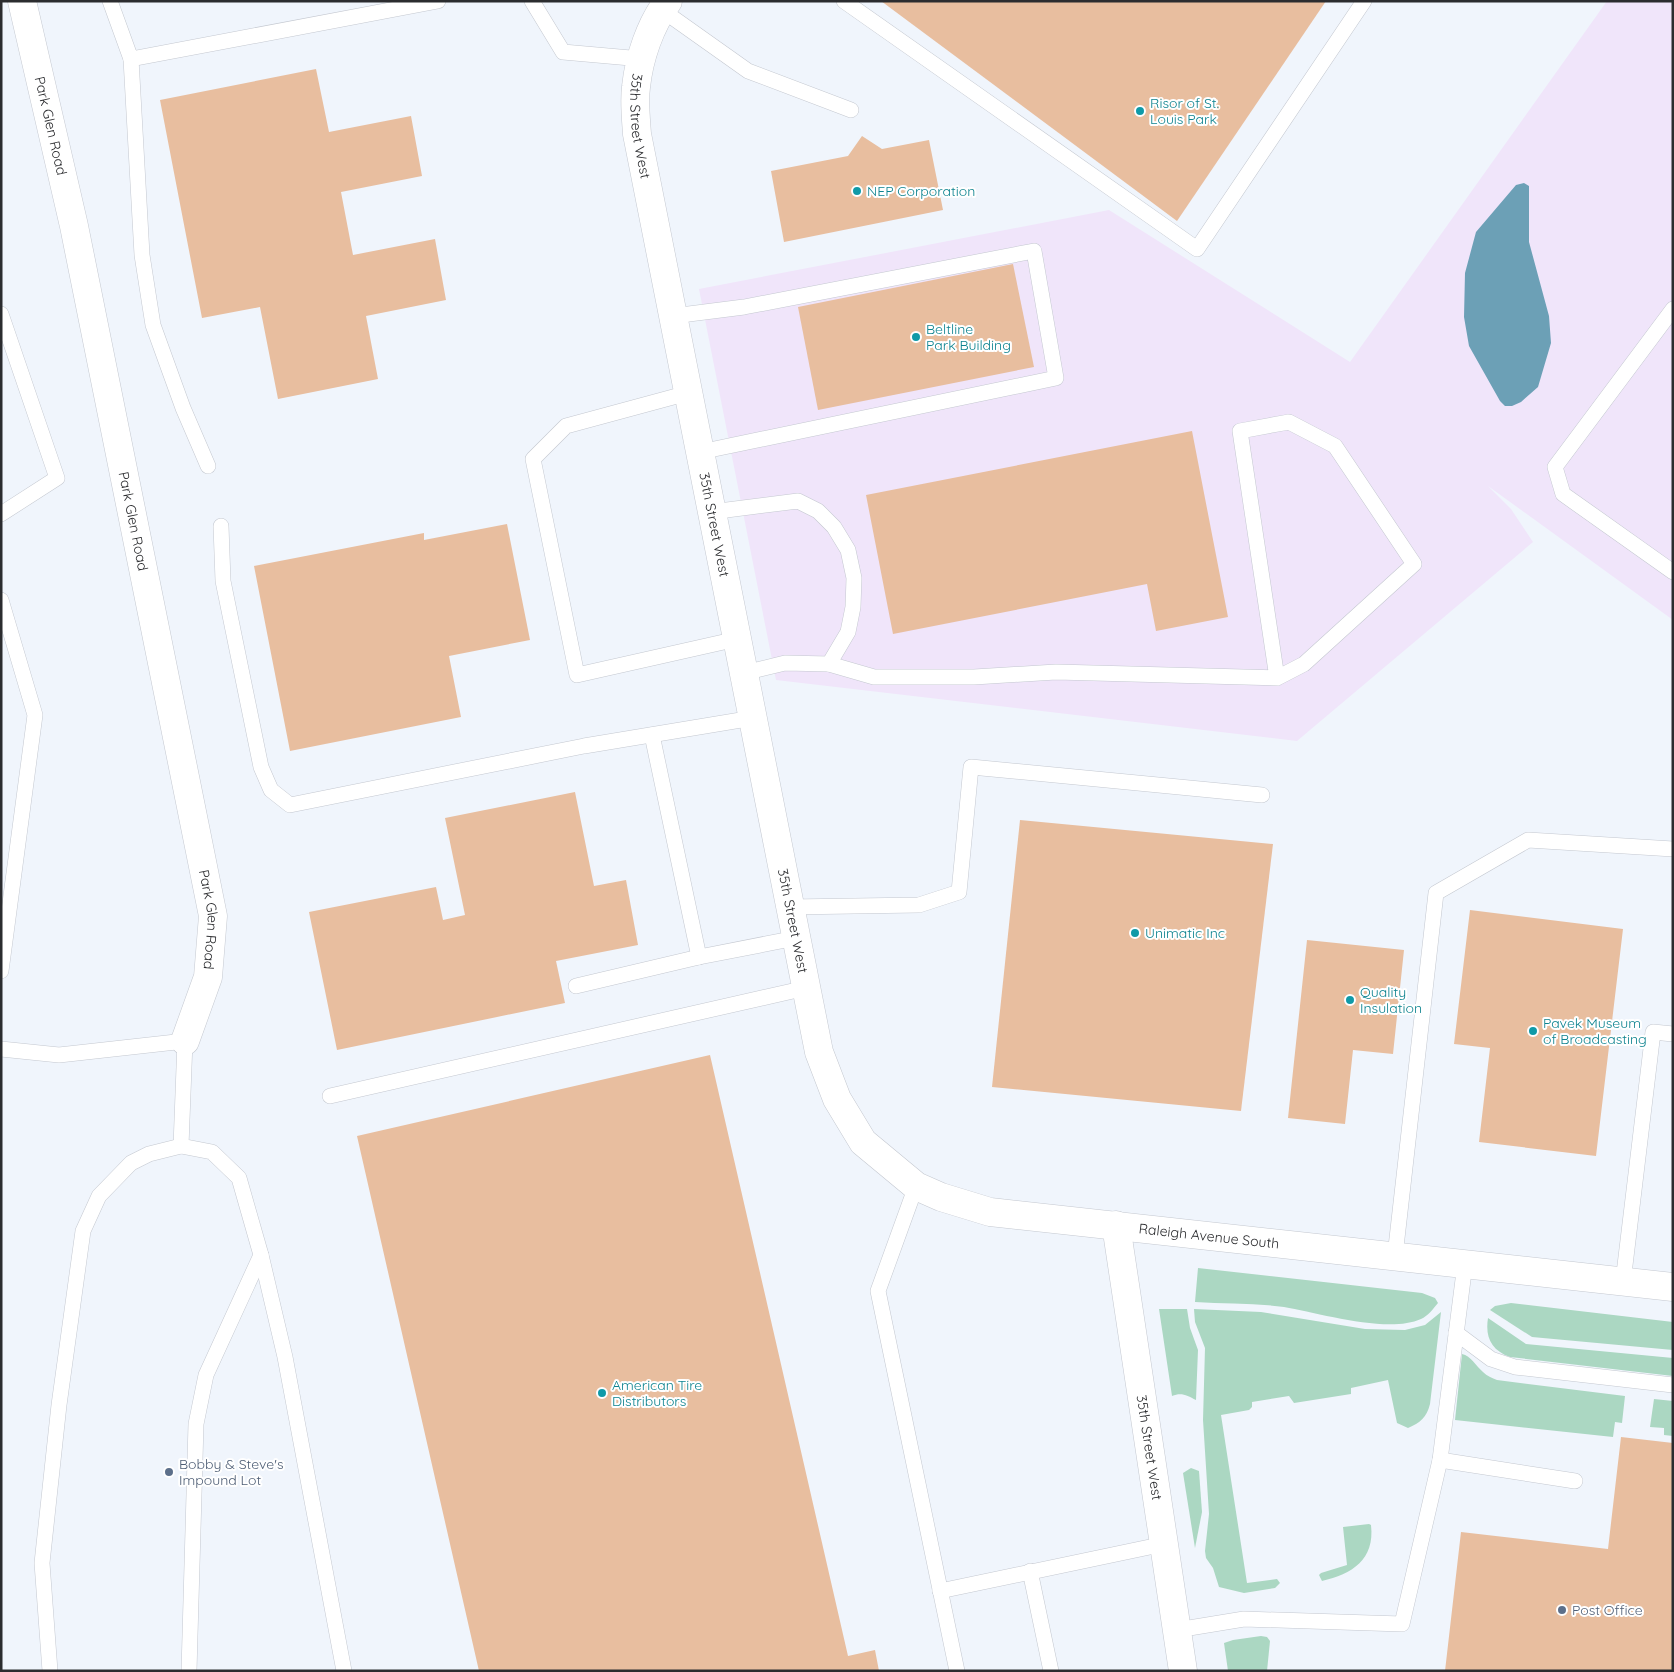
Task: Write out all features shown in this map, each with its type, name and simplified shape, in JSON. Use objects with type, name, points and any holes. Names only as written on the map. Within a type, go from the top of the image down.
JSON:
[{"type":"street","name":"Park Glen Road","points":[[22,1],[74,226],[213,916],[208,977],[185,1041]]},
{"type":"street","name":"35th Street West","points":[[665,6],[644,48],[636,88],[636,134],[819,1052]]},
{"type":"street","name":"Raleigh Avenue South","points":[[819,1052],[837,1099],[864,1142],[916,1186],[941,1197],[990,1212],[1673,1287]]},
{"type":"street","name":"35th Street West","points":[[1116,1225],[1183,1671]]},
{"type":"lane","points":[[110,1],[131,59],[142,255],[153,325],[183,408],[208,466]]},
{"type":"lane","points":[[131,59],[438,1]]},
{"type":"lane","points":[[532,1],[563,52],[642,58]]},
{"type":"lane","points":[[844,1],[1197,249],[1364,1]]},
{"type":"lane","points":[[665,6],[748,71],[851,110]]},
{"type":"lane","points":[[673,316],[744,307],[1034,251],[1056,378],[700,452]]},
{"type":"lane","points":[[1673,308],[1555,467],[1563,494],[1673,572]]},
{"type":"lane","points":[[1,314],[57,478],[1,514]]},
{"type":"lane","points":[[688,393],[566,426],[533,459],[577,675],[737,639]]},
{"type":"lane","points":[[744,674],[785,664],[829,664],[874,677],[974,677],[1056,672],[1277,678],[1304,664],[1414,564],[1335,446],[1289,422],[1240,431],[1277,678]]},
{"type":"lane","points":[[711,512],[798,501],[818,511],[834,527],[848,550],[854,578],[854,607],[848,632],[829,664]]},
{"type":"lane","points":[[221,526],[223,582],[261,767],[271,790],[290,805],[584,746],[752,718]]},
{"type":"lane","points":[[1,600],[35,715],[1,971]]},
{"type":"lane","points":[[652,735],[699,957]]},
{"type":"lane","points":[[790,907],[919,905],[959,892],[972,767],[1262,795]]},
{"type":"lane","points":[[1395,1256],[1436,893],[1528,840],[1673,849]]},
{"type":"lane","points":[[576,986],[699,957],[796,938]]},
{"type":"lane","points":[[330,1096],[806,988]]},
{"type":"lane","points":[[1624,1282],[1653,1032],[1673,1034]]},
{"type":"lane","points":[[1,1049],[59,1055],[185,1041],[180,1146]]},
{"type":"lane","points":[[50,1671],[42,1564],[60,1404],[83,1231],[99,1196],[131,1163],[149,1154],[180,1146],[212,1152],[239,1178],[261,1255],[284,1357],[344,1671]]},
{"type":"lane","points":[[916,1186],[878,1291],[957,1671]]},
{"type":"lane","points":[[189,1671],[196,1424],[206,1375],[261,1255]]},
{"type":"lane","points":[[1177,1630],[1244,1619],[1402,1624],[1440,1460],[1465,1264]]},
{"type":"lane","points":[[1456,1333],[1491,1359],[1515,1367],[1673,1386]]},
{"type":"lane","points":[[1440,1460],[1576,1481]]},
{"type":"lane","points":[[940,1591],[1164,1544]]},
{"type":"lane","points":[[1030,1571],[1050,1671]]},
{"type":"shaded area","points":[[1607,1],[1673,1],[1673,620],[1488,486],[1511,509],[1533,542],[1297,741],[776,680],[699,289],[1109,210],[1350,362]]},
{"type":"green space","points":[[1198,1268],[1422,1293],[1435,1298],[1438,1303],[1421,1319],[1407,1323],[1391,1324],[1353,1321],[1284,1307],[1195,1302]]},
{"type":"green space","points":[[1511,1303],[1673,1322],[1673,1350],[1532,1337],[1490,1310],[1495,1306]]},
{"type":"green space","points":[[1159,1309],[1187,1309],[1190,1328],[1198,1350],[1196,1400],[1178,1394],[1172,1396]]},
{"type":"green space","points":[[1194,1309],[1261,1312],[1365,1329],[1405,1330],[1425,1325],[1441,1312],[1429,1409],[1419,1422],[1408,1428],[1397,1423],[1388,1380],[1351,1388],[1351,1394],[1294,1403],[1289,1396],[1252,1402],[1252,1407],[1249,1410],[1221,1415],[1247,1583],[1277,1579],[1280,1583],[1275,1588],[1244,1593],[1219,1587],[1213,1568],[1206,1558],[1209,1514],[1203,1420],[1205,1348],[1195,1322]]},
{"type":"green space","points":[[1488,1318],[1526,1344],[1673,1358],[1673,1376],[1510,1357],[1498,1351],[1491,1342],[1487,1325]]},
{"type":"green space","points":[[1462,1354],[1471,1359],[1486,1375],[1497,1380],[1625,1396],[1622,1423],[1615,1422],[1613,1437],[1455,1420]]},
{"type":"green space","points":[[1654,1399],[1673,1401],[1673,1436],[1664,1435],[1664,1428],[1650,1427]]},
{"type":"green space","points":[[1191,1468],[1199,1471],[1202,1512],[1195,1548],[1183,1473]]},
{"type":"green space","points":[[1371,1525],[1371,1537],[1369,1548],[1359,1564],[1343,1574],[1322,1581],[1319,1575],[1321,1573],[1347,1565],[1343,1527]]},
{"type":"green space","points":[[1261,1636],[1267,1637],[1270,1641],[1267,1671],[1228,1671],[1224,1643]]},
{"type":"water","points":[[1524,183],[1529,186],[1529,242],[1549,316],[1551,343],[1538,387],[1521,402],[1512,406],[1505,406],[1500,401],[1469,346],[1464,317],[1465,273],[1476,232],[1516,185]]},
{"type":"building","name":"Risor of St. Louis Park","points":[[881,1],[1326,1],[1177,221]]},
{"type":"building","points":[[316,69],[329,132],[411,116],[422,176],[341,192],[353,255],[435,239],[446,300],[366,316],[378,379],[278,399],[260,307],[202,318],[160,100]]},
{"type":"building","name":"NEP Corporation","points":[[862,136],[882,149],[929,140],[943,210],[784,242],[771,171],[848,156]]},
{"type":"building","name":"Beltline Park Building","points":[[1013,264],[1034,367],[818,410],[798,307]]},
{"type":"building","points":[[1192,431],[1228,617],[1156,631],[1147,584],[893,634],[866,495]]},
{"type":"building","points":[[507,524],[530,640],[449,656],[461,717],[290,751],[254,566],[424,533],[424,540]]},
{"type":"building","points":[[575,792],[594,886],[626,880],[638,945],[556,961],[565,1003],[337,1050],[309,912],[436,887],[443,920],[465,915],[445,818]]},
{"type":"building","name":"Unimatic Inc","points":[[1020,820],[1273,844],[1241,1111],[992,1087]]},
{"type":"building","name":"Pavek Museum of Broadcasting","points":[[1470,910],[1623,929],[1596,1156],[1479,1142],[1490,1048],[1454,1044]]},
{"type":"building","name":"Quality Insulation","points":[[1307,940],[1404,950],[1393,1054],[1353,1050],[1345,1124],[1288,1118]]},
{"type":"building","name":"American Tire Distributors","points":[[710,1055],[848,1656],[875,1650],[879,1671],[479,1671],[357,1136]]},
{"type":"building","name":"Post Office","points":[[1621,1437],[1673,1443],[1673,1671],[1445,1671],[1461,1532],[1608,1549]]},
{"type":"place","name":"Risor of St. Louis Park","points":[[1140,111]]},
{"type":"place","name":"NEP Corporation","points":[[857,191]]},
{"type":"place","name":"Beltline Park Building","points":[[916,337]]},
{"type":"place","name":"Unimatic Inc","points":[[1135,933]]},
{"type":"place","name":"Quality Insulation","points":[[1350,1000]]},
{"type":"place","name":"Pavek Museum of Broadcasting","points":[[1533,1031]]},
{"type":"place","name":"American Tire Distributors","points":[[602,1393]]},
{"type":"place","name":"Bobby & Steve's Impound Lot","points":[[169,1472]]},
{"type":"place","name":"Post Office","points":[[1562,1610]]}]
